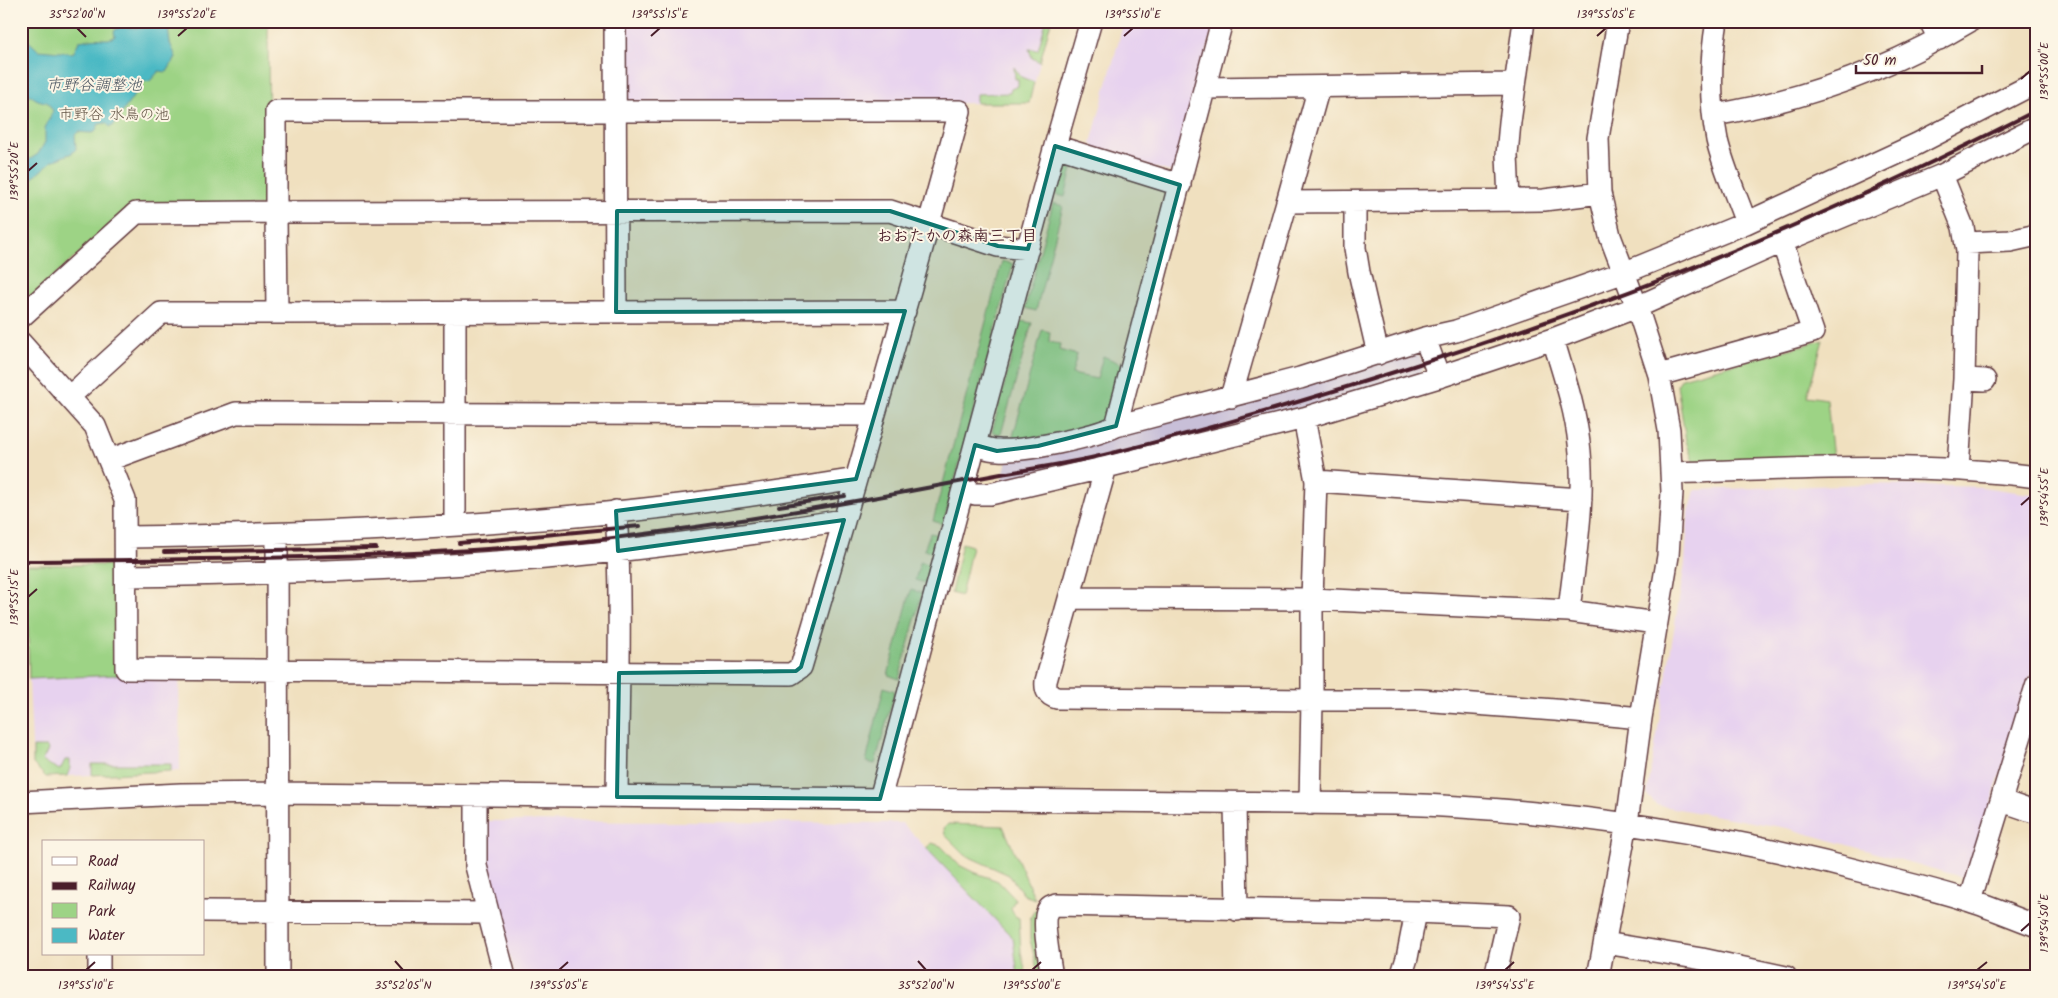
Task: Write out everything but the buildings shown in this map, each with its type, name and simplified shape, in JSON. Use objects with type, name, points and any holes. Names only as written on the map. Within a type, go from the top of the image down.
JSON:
[{"type":"street","points":[[615,21],[617,112],[616,312]]},
{"type":"street","points":[[880,799],[1055,146],[1091,21]]},
{"type":"street","points":[[1116,426],[1222,21]]},
{"type":"street","points":[[1509,200],[1507,155],[1514,84],[1524,21]]},
{"type":"street","points":[[1598,977],[1627,823],[1641,718],[1670,539],[1672,492],[1669,430],[1659,375],[1637,307],[1610,236],[1600,193],[1598,138],[1618,21]]},
{"type":"street","points":[[1718,21],[1711,62],[1710,85],[1714,115],[1718,141],[1746,223]]},
{"type":"street","points":[[1714,115],[1761,107],[1812,92],[1883,67],[1935,30],[1970,21]]},
{"type":"street","points":[[975,445],[997,450],[1038,446],[1104,432],[1116,426],[1231,397],[1378,354],[1424,338],[1456,331],[1623,273],[1746,223],[1917,144],[2037,82]]},
{"type":"street","points":[[1206,88],[1514,84]]},
{"type":"street","points":[[1231,397],[1319,87]]},
{"type":"street","points":[[21,343],[95,426],[125,500],[127,537],[126,669],[791,674],[801,667],[905,312],[960,111],[276,111],[277,313]]},
{"type":"street","points":[[964,491],[976,494],[990,494],[1304,418],[1439,377],[1553,339],[1637,307],[1782,242],[1942,175],[2037,127]]},
{"type":"street","points":[[1055,146],[1180,185]]},
{"type":"street","points":[[1942,175],[1963,227],[1966,243],[1967,279],[1964,379],[1958,468]]},
{"type":"street","points":[[1287,202],[1544,200],[1600,193]]},
{"type":"street","points":[[1356,202],[1355,248],[1378,354]]},
{"type":"street","points":[[21,317],[136,213],[890,211],[930,222],[998,246],[1028,249]]},
{"type":"street","points":[[1966,243],[2010,241],[2037,235]]},
{"type":"street","points":[[1659,375],[1813,332],[1782,242]]},
{"type":"street","points":[[69,396],[161,313],[905,312]]},
{"type":"street","points":[[455,313],[455,524]]},
{"type":"street","points":[[1424,338],[1439,377]]},
{"type":"street","points":[[1553,339],[1571,398],[1579,443],[1581,498],[1570,611]]},
{"type":"street","points":[[1964,379],[1985,380]]},
{"type":"street","points":[[109,460],[236,414],[874,415]]},
{"type":"street","points":[[1304,418],[1316,481],[1312,599],[1310,804]]},
{"type":"street","points":[[1106,467],[1046,681],[1045,688],[1052,697],[1420,700],[1641,718]]},
{"type":"street","points":[[1671,473],[1843,467],[1958,468],[2037,477]]},
{"type":"street","points":[[127,537],[277,535],[455,524],[687,504],[856,480]]},
{"type":"street","points":[[1316,481],[1581,498]]},
{"type":"street","points":[[616,511],[620,673],[617,797]]},
{"type":"street","points":[[126,576],[277,573],[497,562],[706,541],[844,520]]},
{"type":"street","points":[[277,535],[278,977]]},
{"type":"street","points":[[1070,598],[1312,599],[1570,611],[1656,622]]},
{"type":"street","points":[[1970,901],[2037,683]]},
{"type":"street","points":[[21,802],[181,794],[278,793],[1447,806],[1627,823],[1830,862],[1970,901],[2037,926]]},
{"type":"street","points":[[476,796],[476,866],[505,977]]},
{"type":"street","points":[[2002,801],[2037,813]]},
{"type":"street","points":[[1235,803],[1237,910]]},
{"type":"street","points":[[1052,977],[1045,920],[1046,913],[1052,906],[1416,912],[1509,916],[1495,977]]},
{"type":"street","points":[[205,911],[487,913]]},
{"type":"street","points":[[1401,977],[1407,958],[1416,912]]},
{"type":"street","points":[[1605,943],[1700,968],[1786,977]]},
{"type":"street","points":[[99,956],[99,977]]},
{"type":"highlighted area","points":[[1055,146],[1180,185],[1116,426],[1038,446],[997,451],[975,445],[880,799],[617,797],[619,673],[796,671],[801,667],[844,520],[618,551],[616,511],[856,479],[905,311],[616,312],[617,211],[890,211],[998,246],[1028,249]]},
{"type":"shaded area","points":[[623,21],[1051,21],[1029,103],[628,104],[623,99]]},
{"type":"shaded area","points":[[1124,21],[1215,21],[1177,167],[1170,172],[1096,150],[1091,143]]},
{"type":"shaded area","points":[[1411,352],[1420,356],[1424,366],[1419,374],[1385,386],[1000,487],[1008,456]]},
{"type":"shaded area","points":[[1871,484],[1982,487],[2037,495],[2037,655],[1969,874],[1962,877],[1787,828],[1656,805],[1647,795],[1685,563],[1688,517],[1695,490]]},
{"type":"shaded area","points":[[118,675],[179,676],[180,771],[46,777],[33,764],[29,679]]},
{"type":"shaded area","points":[[487,821],[902,823],[1013,938],[1018,977],[515,977],[485,874]]},
{"type":"green space","name":"市野谷 水鳥の池","points":[[21,21],[268,21],[269,199],[262,206],[133,205],[21,306]]},
{"type":"green space","points":[[1046,21],[1051,21],[1040,62],[1032,58],[1029,49],[1038,50]]},
{"type":"green space","points":[[1014,67],[1021,77],[1034,82],[1029,103],[976,103],[976,94],[1010,93],[1011,89],[1018,86]]},
{"type":"green space","points":[[1063,167],[1072,169],[1065,197],[1055,194]]},
{"type":"green space","points":[[1053,203],[1063,206],[1036,311],[1025,308]]},
{"type":"green space","points":[[1002,261],[1013,264],[943,524],[933,521]]},
{"type":"green space","points":[[1021,321],[1032,323],[1001,434],[992,432]]},
{"type":"green space","points":[[1042,330],[1050,332],[1049,342],[1060,344],[1059,350],[1077,355],[1072,374],[1097,379],[1103,356],[1124,365],[1111,416],[1103,422],[1043,437],[1012,440]]},
{"type":"green space","points":[[1823,340],[1807,396],[1827,399],[1833,460],[1694,464],[1686,441],[1677,385],[1682,378]]},
{"type":"green space","points":[[930,533],[940,535],[934,553],[924,550]]},
{"type":"green space","points":[[962,543],[972,546],[961,596],[951,593]]},
{"type":"green space","points":[[920,562],[931,565],[925,583],[915,580]]},
{"type":"green space","points":[[27,565],[117,565],[118,675],[29,679]]},
{"type":"green space","points":[[911,590],[922,593],[899,679],[888,675]]},
{"type":"green space","points":[[884,687],[895,691],[875,764],[866,762]]},
{"type":"green space","points":[[33,747],[47,747],[48,750],[42,761],[60,770],[65,760],[70,760],[67,776],[46,777],[33,764]]},
{"type":"green space","points":[[92,764],[171,764],[171,771],[92,775]]},
{"type":"green space","points":[[948,824],[1003,826],[1035,899],[1024,895],[1009,875],[965,855],[945,835],[944,828]]},
{"type":"green space","points":[[932,843],[941,846],[959,865],[998,881],[1015,899],[1011,908],[1015,916],[1019,918],[1021,952],[1027,977],[1018,977],[1013,938],[926,848]]},
{"type":"green space","points":[[1035,910],[1038,910],[1044,977],[1039,977],[1030,939],[1030,918]]},
{"type":"water","name":"市野谷調整池","points":[[161,24],[168,28],[170,43],[176,57],[167,72],[159,71],[150,81],[138,84],[137,91],[113,126],[110,127],[106,123],[99,124],[95,132],[78,132],[75,135],[76,149],[72,153],[52,161],[21,188],[21,159],[29,160],[38,154],[45,142],[45,128],[53,111],[47,102],[24,93],[21,107],[21,34],[38,50],[71,53],[74,52],[79,41],[110,39],[115,36],[114,31],[120,27],[141,28]]},
{"type":"railway","points":[[21,561],[230,559],[369,555],[508,548],[577,542],[759,517],[1092,458],[1219,425],[1332,392],[1478,345],[1596,304],[1708,261],[1819,214],[1929,164],[2037,110]]},
{"type":"railway","points":[[779,506],[845,496]]},
{"type":"railway","points":[[459,543],[640,526]]},
{"type":"railway","points":[[164,552],[376,548]]},
{"type":"district","name":"おおたかの森南三丁目","points":[[957,236]]}]
